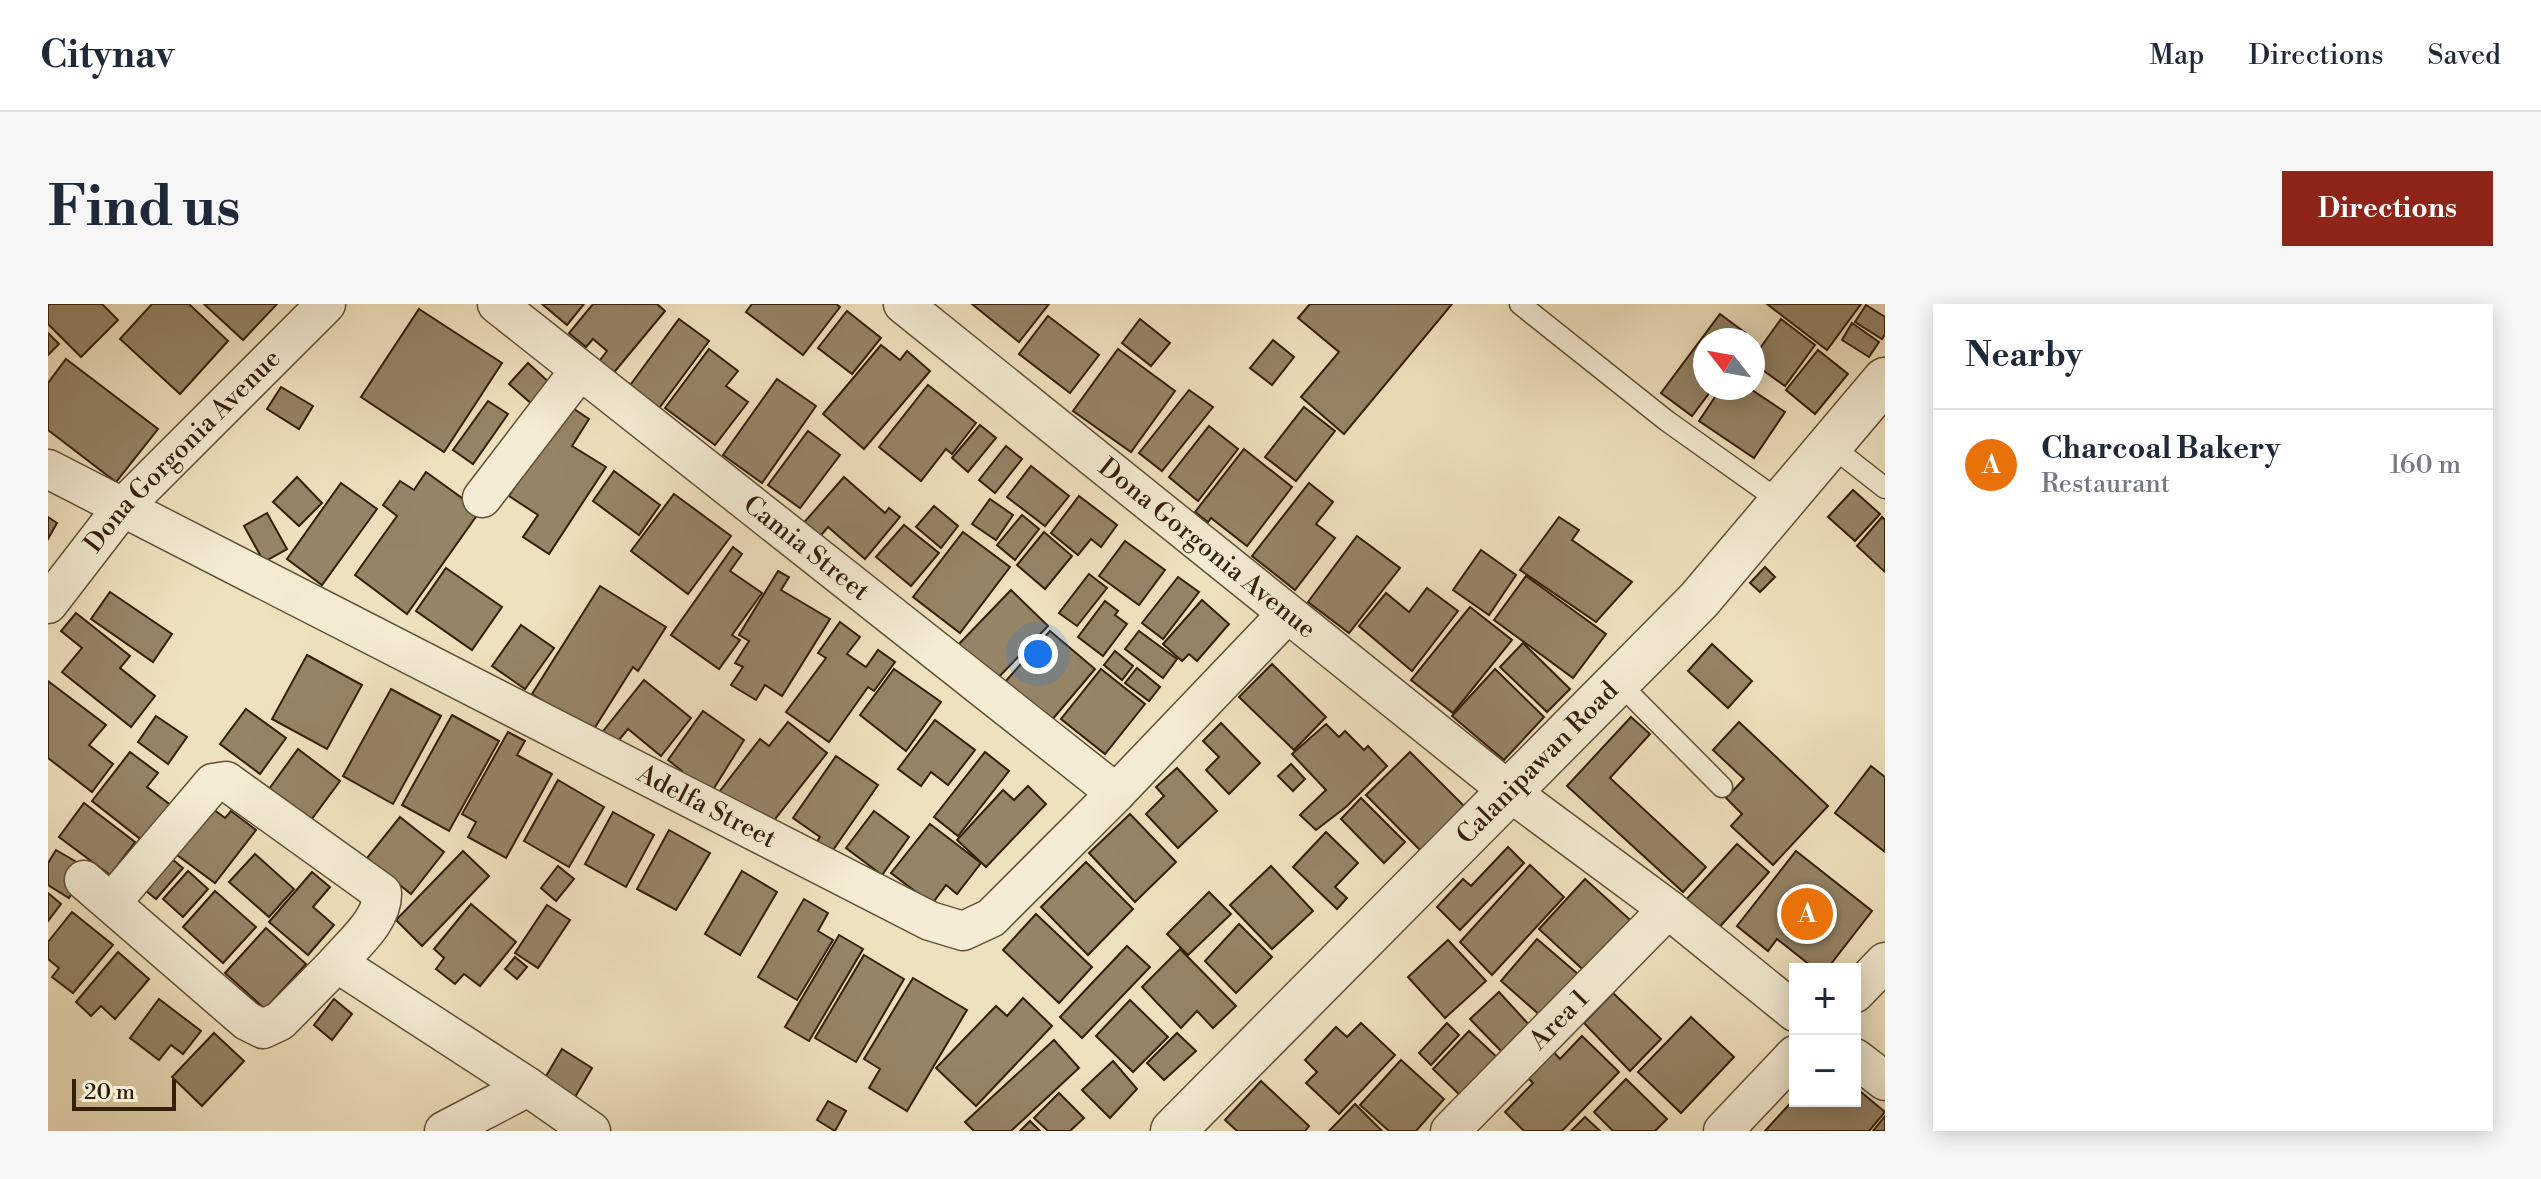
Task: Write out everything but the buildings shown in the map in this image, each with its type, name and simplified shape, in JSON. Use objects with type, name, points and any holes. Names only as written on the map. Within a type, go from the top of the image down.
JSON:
[{"type":"street","name":"Dona Gorgonia Avenue","points":[[48,604],[122,508],[326,304]]},
{"type":"street","name":"Camia Street","points":[[497,304],[1116,793]]},
{"type":"street","name":"Dona Gorgonia Avenue","points":[[903,304],[1510,792],[1668,909],[1789,1007]]},
{"type":"street","points":[[482,498],[580,370]]},
{"type":"street","name":"Calanipawan Road","points":[[1173,1131],[1699,600],[1885,380]]},
{"type":"street","name":"Adelfa Street","points":[[48,469],[930,921],[963,931],[991,918],[1287,614]]},
{"type":"street","points":[[226,781],[382,893],[378,914],[337,963],[280,1021],[263,1029],[247,1021],[98,891],[213,783],[226,781]]},
{"type":"street","name":"Area 1","points":[[1450,1131],[1668,909]]},
{"type":"street","points":[[1861,987],[1885,962]]},
{"type":"street","points":[[337,963],[591,1131]]},
{"type":"street","points":[[1723,1131],[1789,1061]]},
{"type":"street","points":[[1861,1063],[1885,1081]]},
{"type":"street","points":[[444,1131],[528,1087]]},
{"type":"lane","points":[[1520,304],[1667,421],[1781,502]]},
{"type":"lane","points":[[1830,445],[1885,488]]},
{"type":"lane","points":[[1618,682],[1722,787]]},
{"type":"place","name":"Charcoal Bakery","points":[[1807,914]]}]
